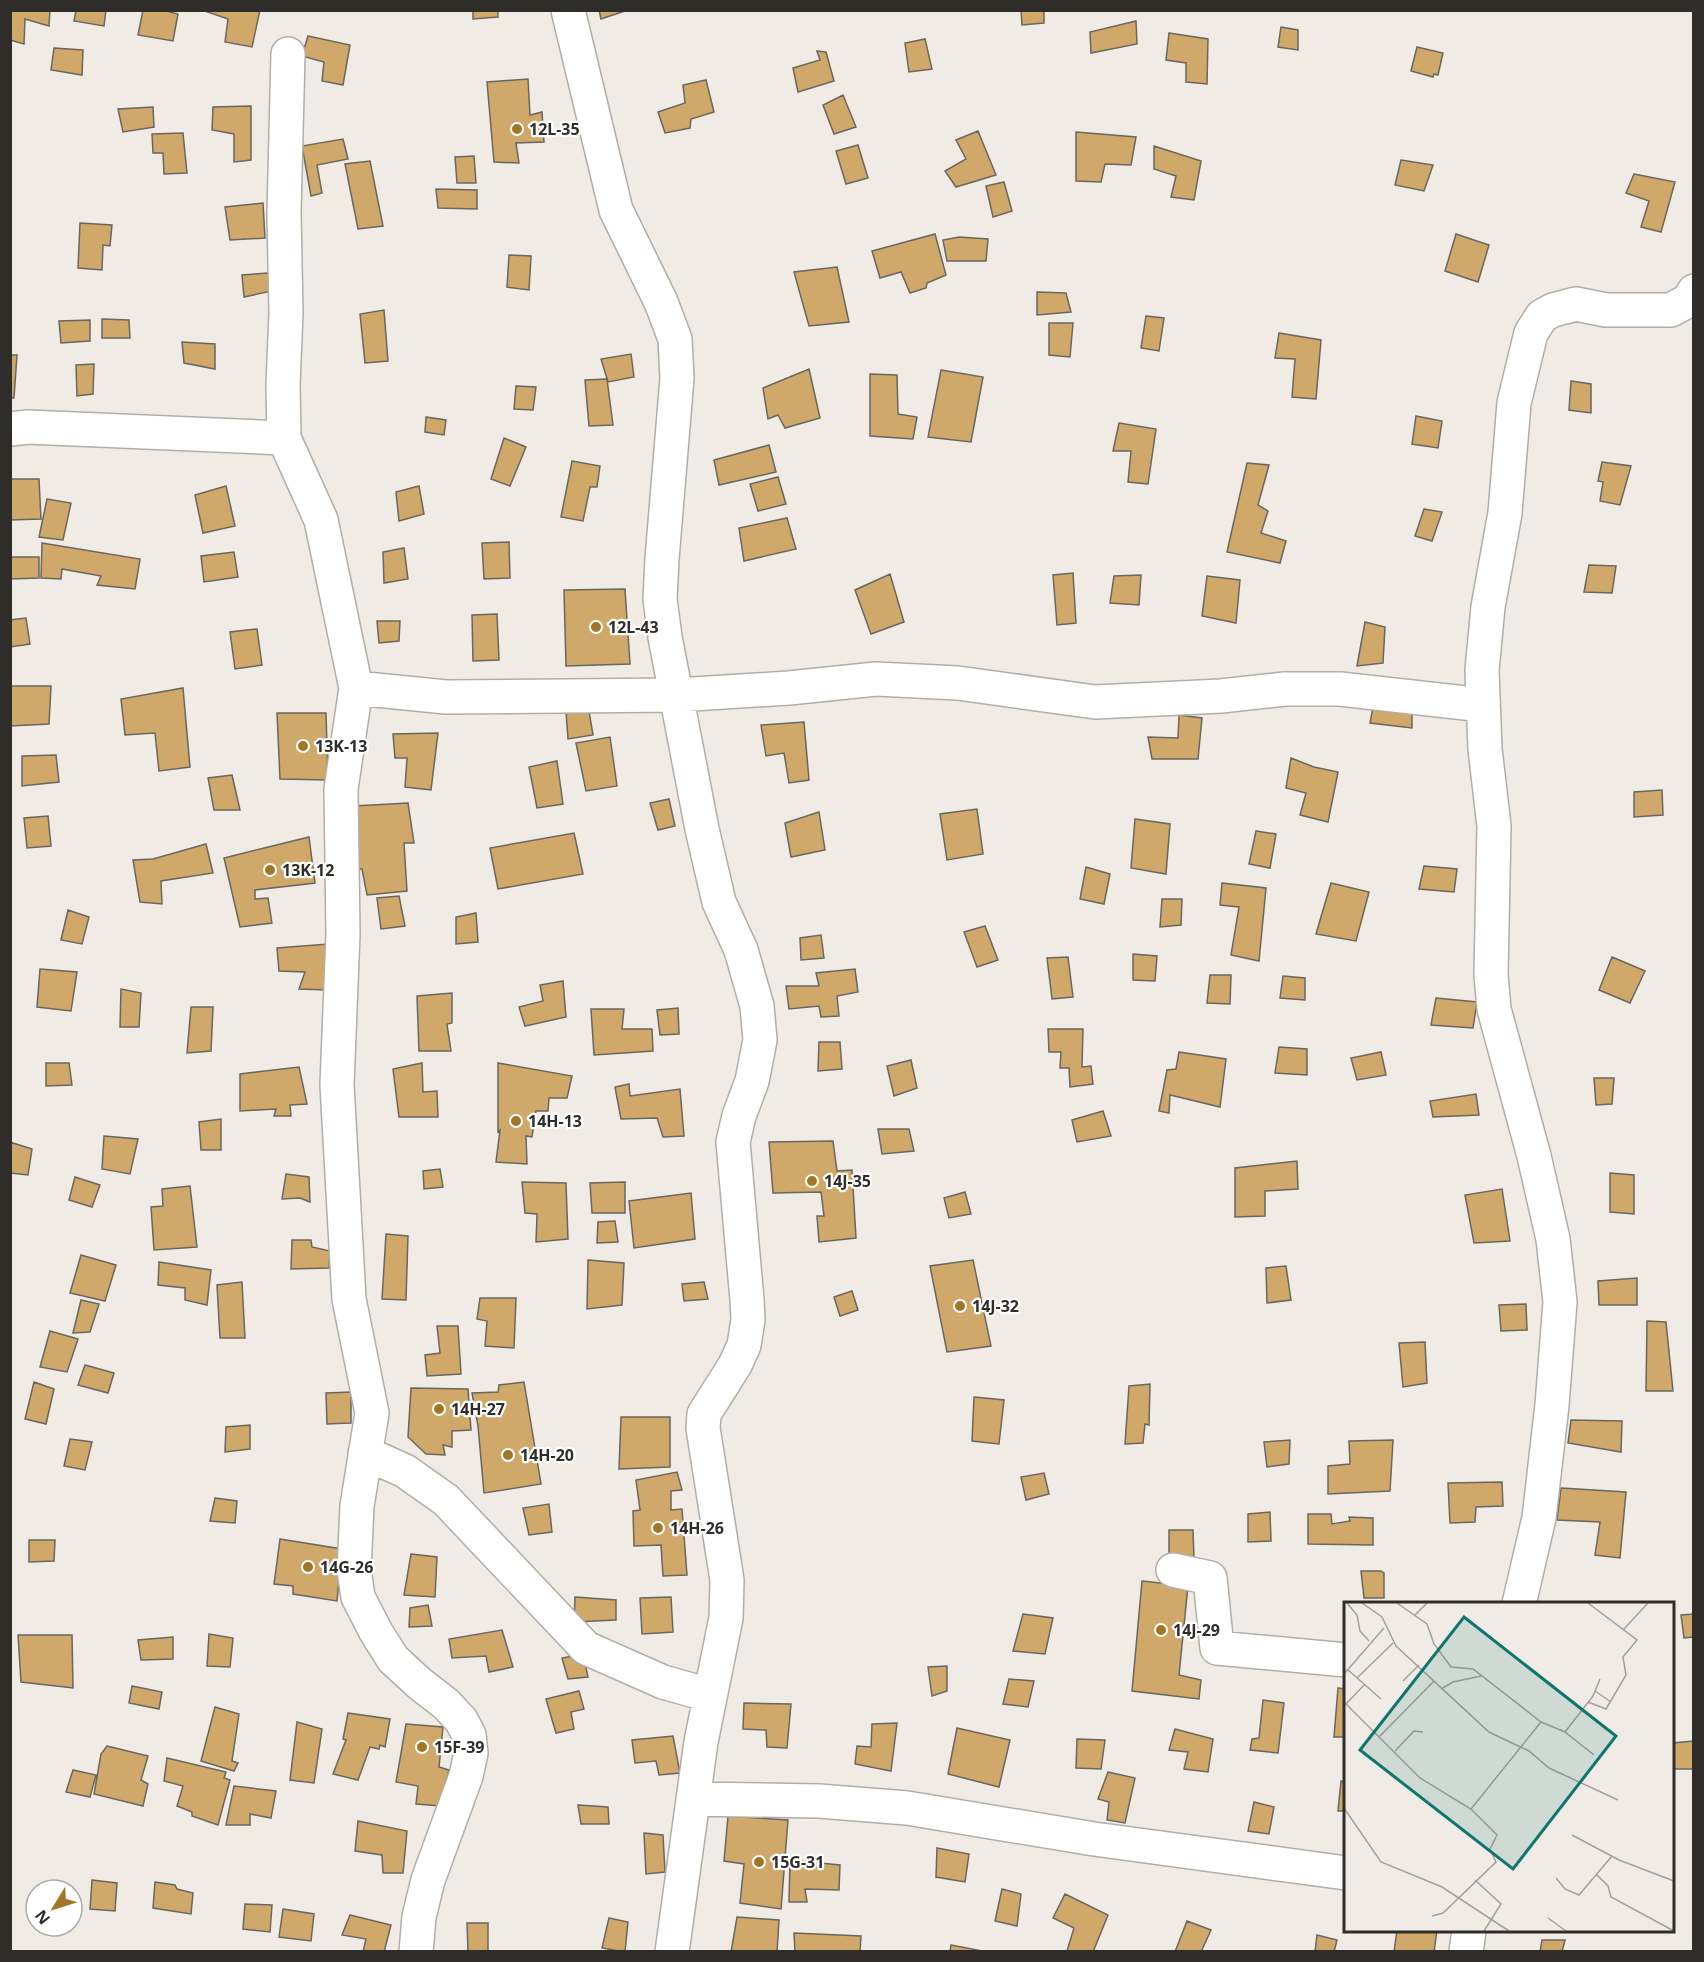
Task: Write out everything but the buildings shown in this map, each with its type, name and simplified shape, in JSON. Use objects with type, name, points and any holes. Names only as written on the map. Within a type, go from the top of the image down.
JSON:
[{"type":"street","points":[[568,10],[616,210],[661,302],[675,339],[677,378],[660,599],[702,829],[719,902],[741,950],[748,972],[757,1006],[760,1040],[752,1081],[739,1116],[733,1142],[748,1320],[744,1345],[735,1365],[704,1414],[703,1428],[727,1580],[726,1618],[709,1695],[672,1952]]},
{"type":"street","points":[[288,54],[284,213],[286,313],[283,385],[284,438],[321,520],[356,688],[341,789],[343,934],[337,1085],[349,1299],[372,1413],[357,1506],[354,1570],[358,1597],[393,1659],[446,1704],[461,1720],[469,1735],[471,1753],[466,1776],[428,1880],[419,1917],[416,1952]]},
{"type":"street","points":[[1519,1602],[1539,1518],[1552,1405],[1560,1302],[1553,1239],[1534,1156],[1494,1009],[1491,975],[1494,826],[1485,749],[1482,670],[1488,607],[1505,513],[1514,404],[1531,333],[1542,316],[1553,310],[1576,304],[1606,310],[1671,310],[1689,300],[1694,291]]},
{"type":"street","points":[[10,429],[28,427],[284,438]]},
{"type":"street","points":[[356,688],[446,697],[677,695],[789,688],[876,679],[958,683],[1095,702],[1221,696],[1285,689],[1340,689],[1482,705]]},
{"type":"street","points":[[365,1454],[405,1471],[446,1500],[586,1648],[663,1682],[709,1695]]},
{"type":"street","points":[[1173,1570],[1210,1578],[1217,1648],[1344,1660]]},
{"type":"street","points":[[693,1799],[819,1801],[907,1808],[1094,1839],[1344,1873]]},
{"type":"street","points":[[1466,1952],[1469,1932]]},
{"type":"place","name":"12L-35","points":[[517,129]]},
{"type":"place","name":"12L-43","points":[[596,627]]},
{"type":"place","name":"13K-13","points":[[303,746]]},
{"type":"place","name":"13K-12","points":[[270,870]]},
{"type":"place","name":"14H-13","points":[[516,1121]]},
{"type":"place","name":"14J-35","points":[[812,1181]]},
{"type":"place","name":"14J-32","points":[[960,1306]]},
{"type":"place","name":"14H-27","points":[[439,1409]]},
{"type":"place","name":"14H-20","points":[[508,1455]]},
{"type":"place","name":"14H-26","points":[[658,1528]]},
{"type":"place","name":"14G-26","points":[[308,1567]]},
{"type":"place","name":"14J-29","points":[[1161,1630]]},
{"type":"place","name":"15F-39","points":[[422,1747]]},
{"type":"place","name":"15G-31","points":[[759,1862]]}]
